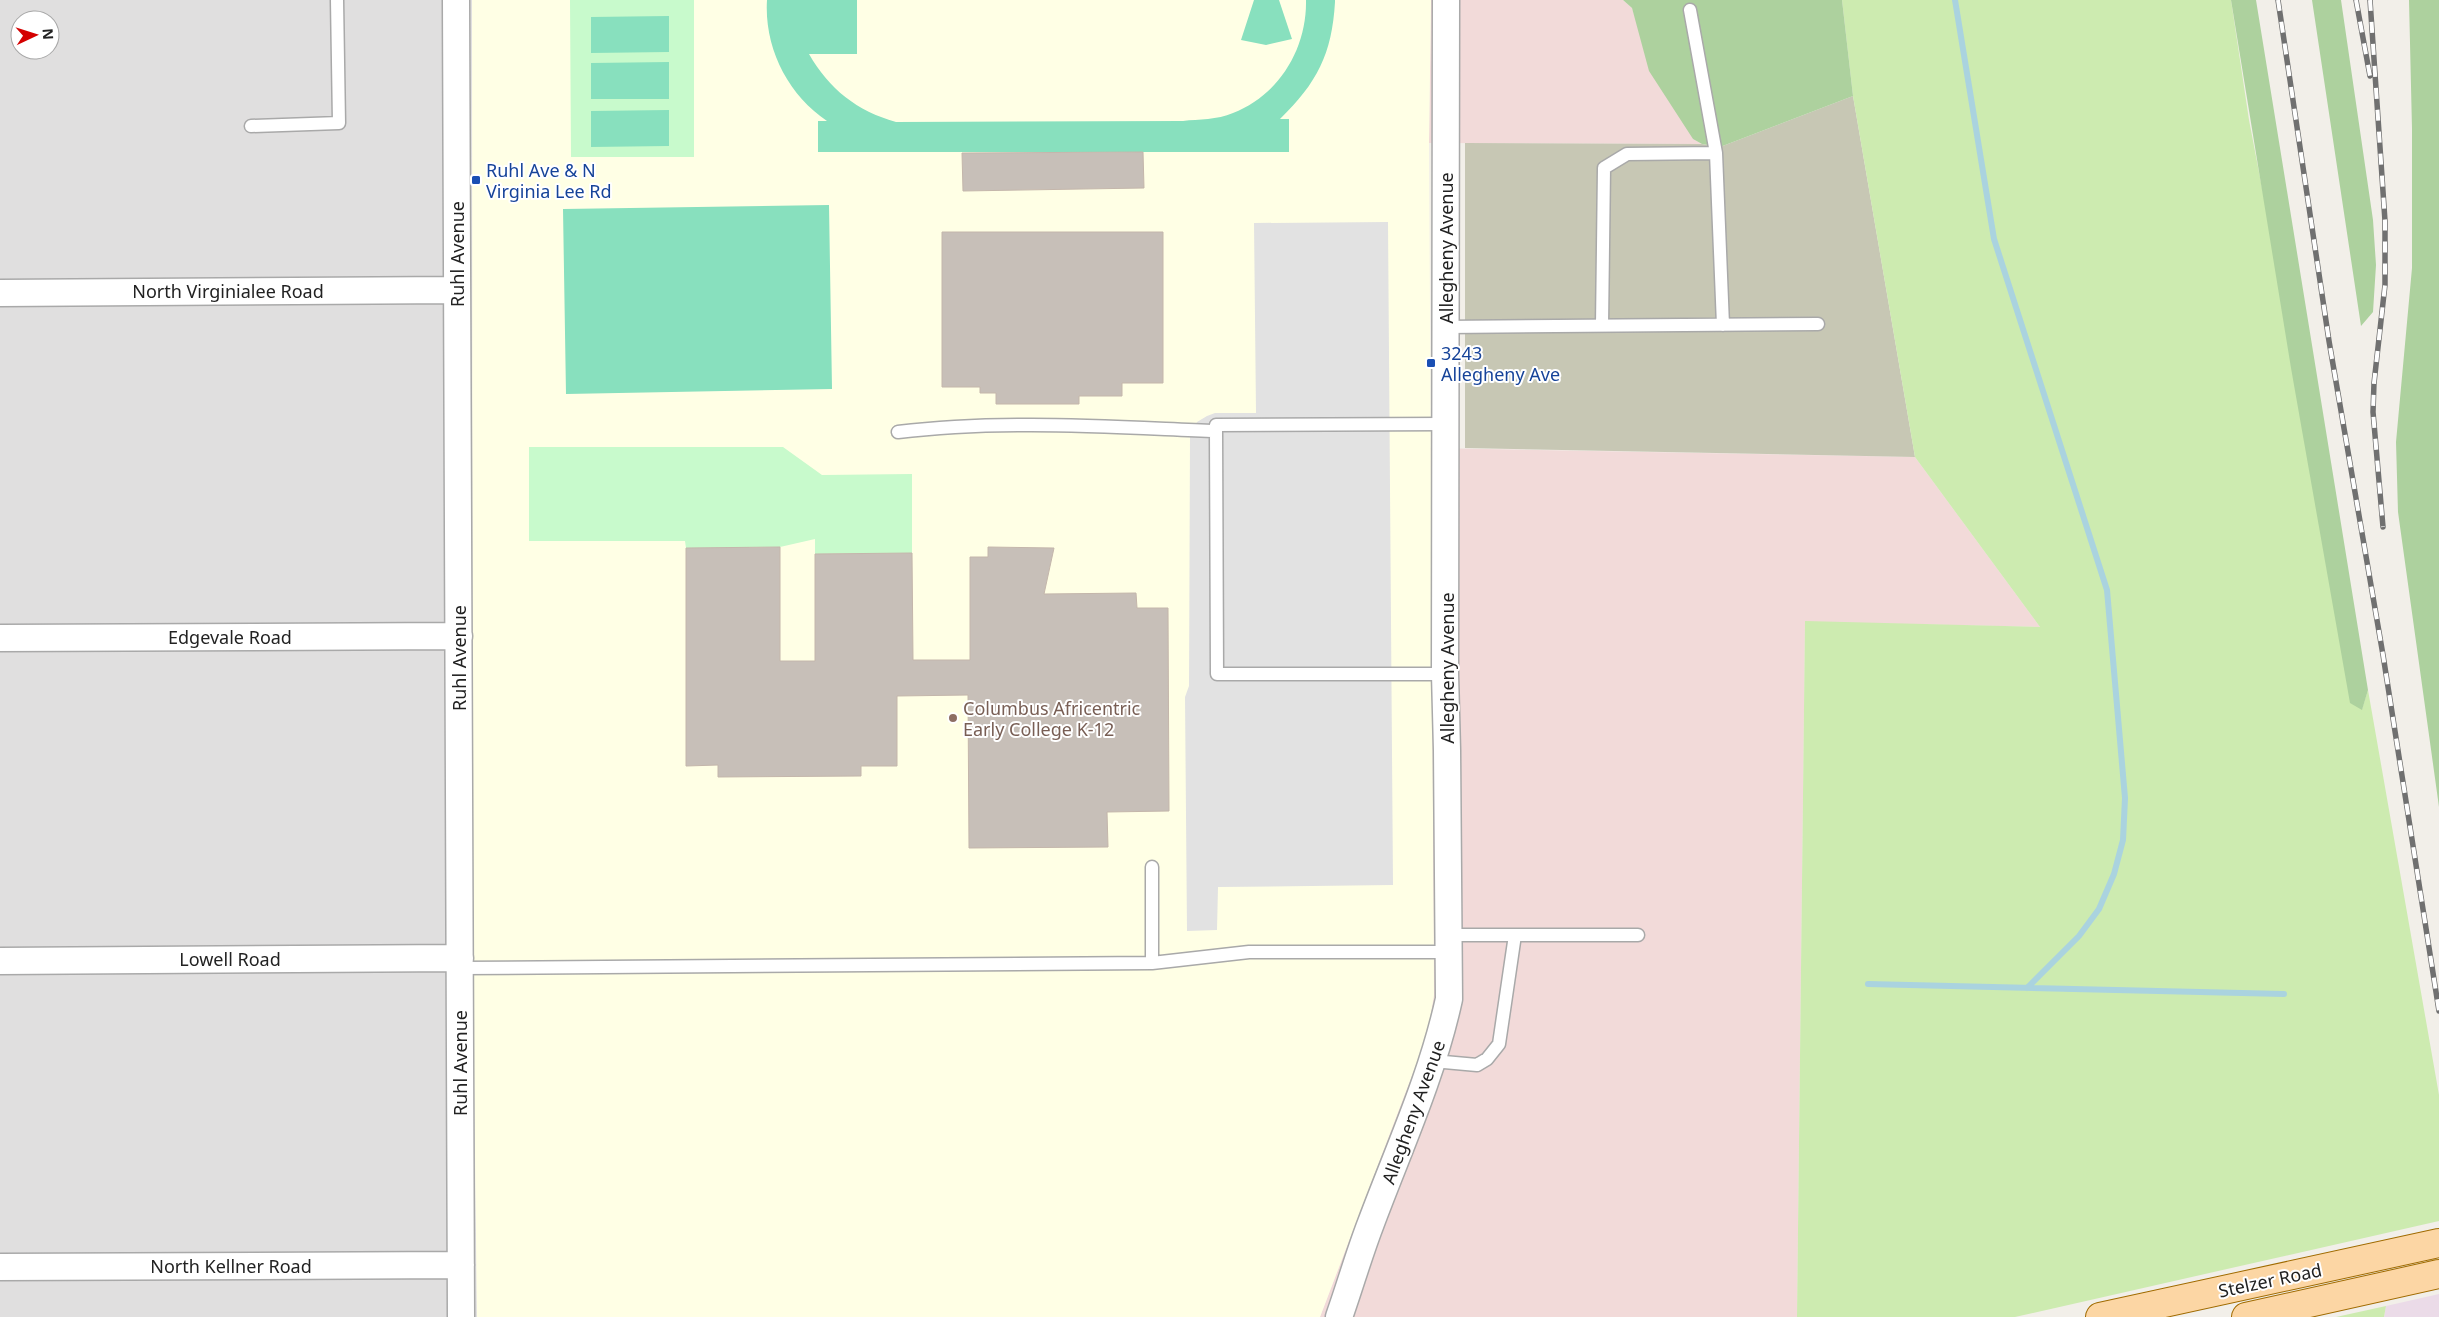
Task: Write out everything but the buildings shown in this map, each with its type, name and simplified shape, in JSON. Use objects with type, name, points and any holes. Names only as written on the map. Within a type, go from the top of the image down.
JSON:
[{"type":"main road","name":"Stelzer Road","points":[[2100,1317],[2439,1243]]},
{"type":"main road","name":"Stelzer Road","points":[[2246,1317],[2439,1274]]},
{"type":"street","name":"Ruhl Avenue","points":[[456,0],[461,1317]]},
{"type":"street","name":"Allegheny Avenue","points":[[1339,1317],[1370,1224],[1422,1096],[1449,999],[1447,944],[1448,750],[1445,674],[1446,0]]},
{"type":"street","name":"North Virginialee Road","points":[[0,293],[457,290]]},
{"type":"street","name":"Edgevale Road","points":[[0,638],[459,636]]},
{"type":"street","name":"Lowell Road","points":[[0,960],[460,963]]},
{"type":"street","name":"North Kellner Road","points":[[0,1267],[461,1265]]},
{"type":"lane","points":[[251,126],[339,123],[337,0]]},
{"type":"lane","points":[[1690,10],[1716,153],[1722,324]]},
{"type":"lane","points":[[1602,326],[1604,168],[1627,154],[1716,153]]},
{"type":"lane","points":[[1446,327],[1818,324]]},
{"type":"lane","points":[[1445,674],[1217,674],[1216,425],[1446,424]]},
{"type":"lane","points":[[898,432],[963,425],[1051,425],[1216,431]]},
{"type":"lane","points":[[1152,867],[1152,963]]},
{"type":"lane","points":[[460,963],[1152,963],[1249,952],[1447,944],[1515,935],[1638,935]]},
{"type":"lane","points":[[1433,1061],[1477,1065],[1494,1052],[1499,1044],[1515,935]]},
{"type":"shaded area","points":[[0,0],[472,0],[473,987],[477,1317],[0,1317]]},
{"type":"shaded area","name":"Columbus Africentric Early College K-12","points":[[472,0],[1431,0],[1429,143],[1434,995],[1427,1036],[1320,1317],[477,1317],[473,987]]},
{"type":"shaded area","points":[[1431,0],[1623,0],[1632,8],[1641,36],[1693,139],[1702,144],[1429,143]]},
{"type":"shaded area","points":[[1853,96],[1915,457],[1465,448],[1465,143],[1702,144],[1720,147]]},
{"type":"shaded area","points":[[1388,222],[1393,885],[1218,887],[1217,930],[1187,931],[1185,697],[1189,686],[1190,436],[1197,422],[1215,413],[1256,413],[1254,223]]},
{"type":"shaded area","points":[[1430,448],[1915,457],[2040,627],[1805,622],[1797,1317],[1320,1317],[1427,1036],[1434,995]]},
{"type":"shaded area","points":[[2439,1294],[2439,1317],[2384,1317],[2386,1306]]},
{"type":"green space","points":[[570,0],[694,0],[694,157],[571,157]]},
{"type":"green space","points":[[767,0],[857,0],[857,54],[809,54],[826,78],[845,97],[869,112],[896,122],[1183,121],[1227,115],[1249,105],[1264,95],[1287,68],[1301,36],[1306,0],[1335,0],[1335,2],[1330,37],[1320,66],[1304,93],[1280,119],[1289,119],[1289,152],[818,152],[818,121],[827,121],[801,98],[781,69],[774,53],[770,36]]},
{"type":"green space","points":[[1254,0],[1279,0],[1292,39],[1266,45],[1241,40]]},
{"type":"green space","points":[[1623,0],[1842,0],[1853,96],[1720,147],[1702,144],[1693,139],[1649,71],[1632,8]]},
{"type":"green space","points":[[1842,0],[2231,0],[2249,120],[2362,709],[2368,690],[2439,1095],[2439,1221],[2015,1317],[1797,1317],[1805,621],[2040,627],[1915,457],[1853,96]]},
{"type":"green space","points":[[2231,0],[2256,0],[2368,690],[2362,710],[2350,703],[2291,368]]},
{"type":"green space","points":[[2312,0],[2341,0],[2373,220],[2376,265],[2373,312],[2361,326]]},
{"type":"green space","points":[[2409,0],[2439,0],[2439,807],[2398,512],[2396,442],[2412,268],[2412,129]]},
{"type":"green space","points":[[669,16],[669,52],[591,53],[591,17]]},
{"type":"green space","points":[[669,62],[669,99],[591,99],[591,63]]},
{"type":"green space","points":[[669,110],[669,146],[591,147],[591,111]]},
{"type":"green space","points":[[829,205],[832,389],[566,394],[563,209]]},
{"type":"green space","points":[[529,447],[783,447],[822,475],[912,474],[912,553],[815,554],[815,539],[780,547],[749,547],[748,571],[728,548],[686,548],[685,541],[529,541]]},
{"type":"green space","points":[[2386,1306],[2384,1317],[2336,1317]]},
{"type":"waterway","points":[[1955,0],[1994,239],[2107,590],[2125,798],[2123,840],[2114,874],[2099,909],[2079,936],[2027,988]]},
{"type":"waterway","points":[[1868,984],[2284,994]]},
{"type":"railway","points":[[2278,0],[2329,341],[2383,655],[2439,1011]]},
{"type":"railway","points":[[2356,0],[2370,76]]},
{"type":"railway","points":[[2370,0],[2385,221],[2385,285],[2374,383],[2373,412],[2383,527]]},
{"type":"place","name":"Ruhl Ave & N Virginia Lee Rd","points":[[476,180]]},
{"type":"place","name":"3243 Allegheny Ave","points":[[1431,363]]},
{"type":"place","name":"Columbus Africentric Early College K-12","points":[[953,718]]}]
